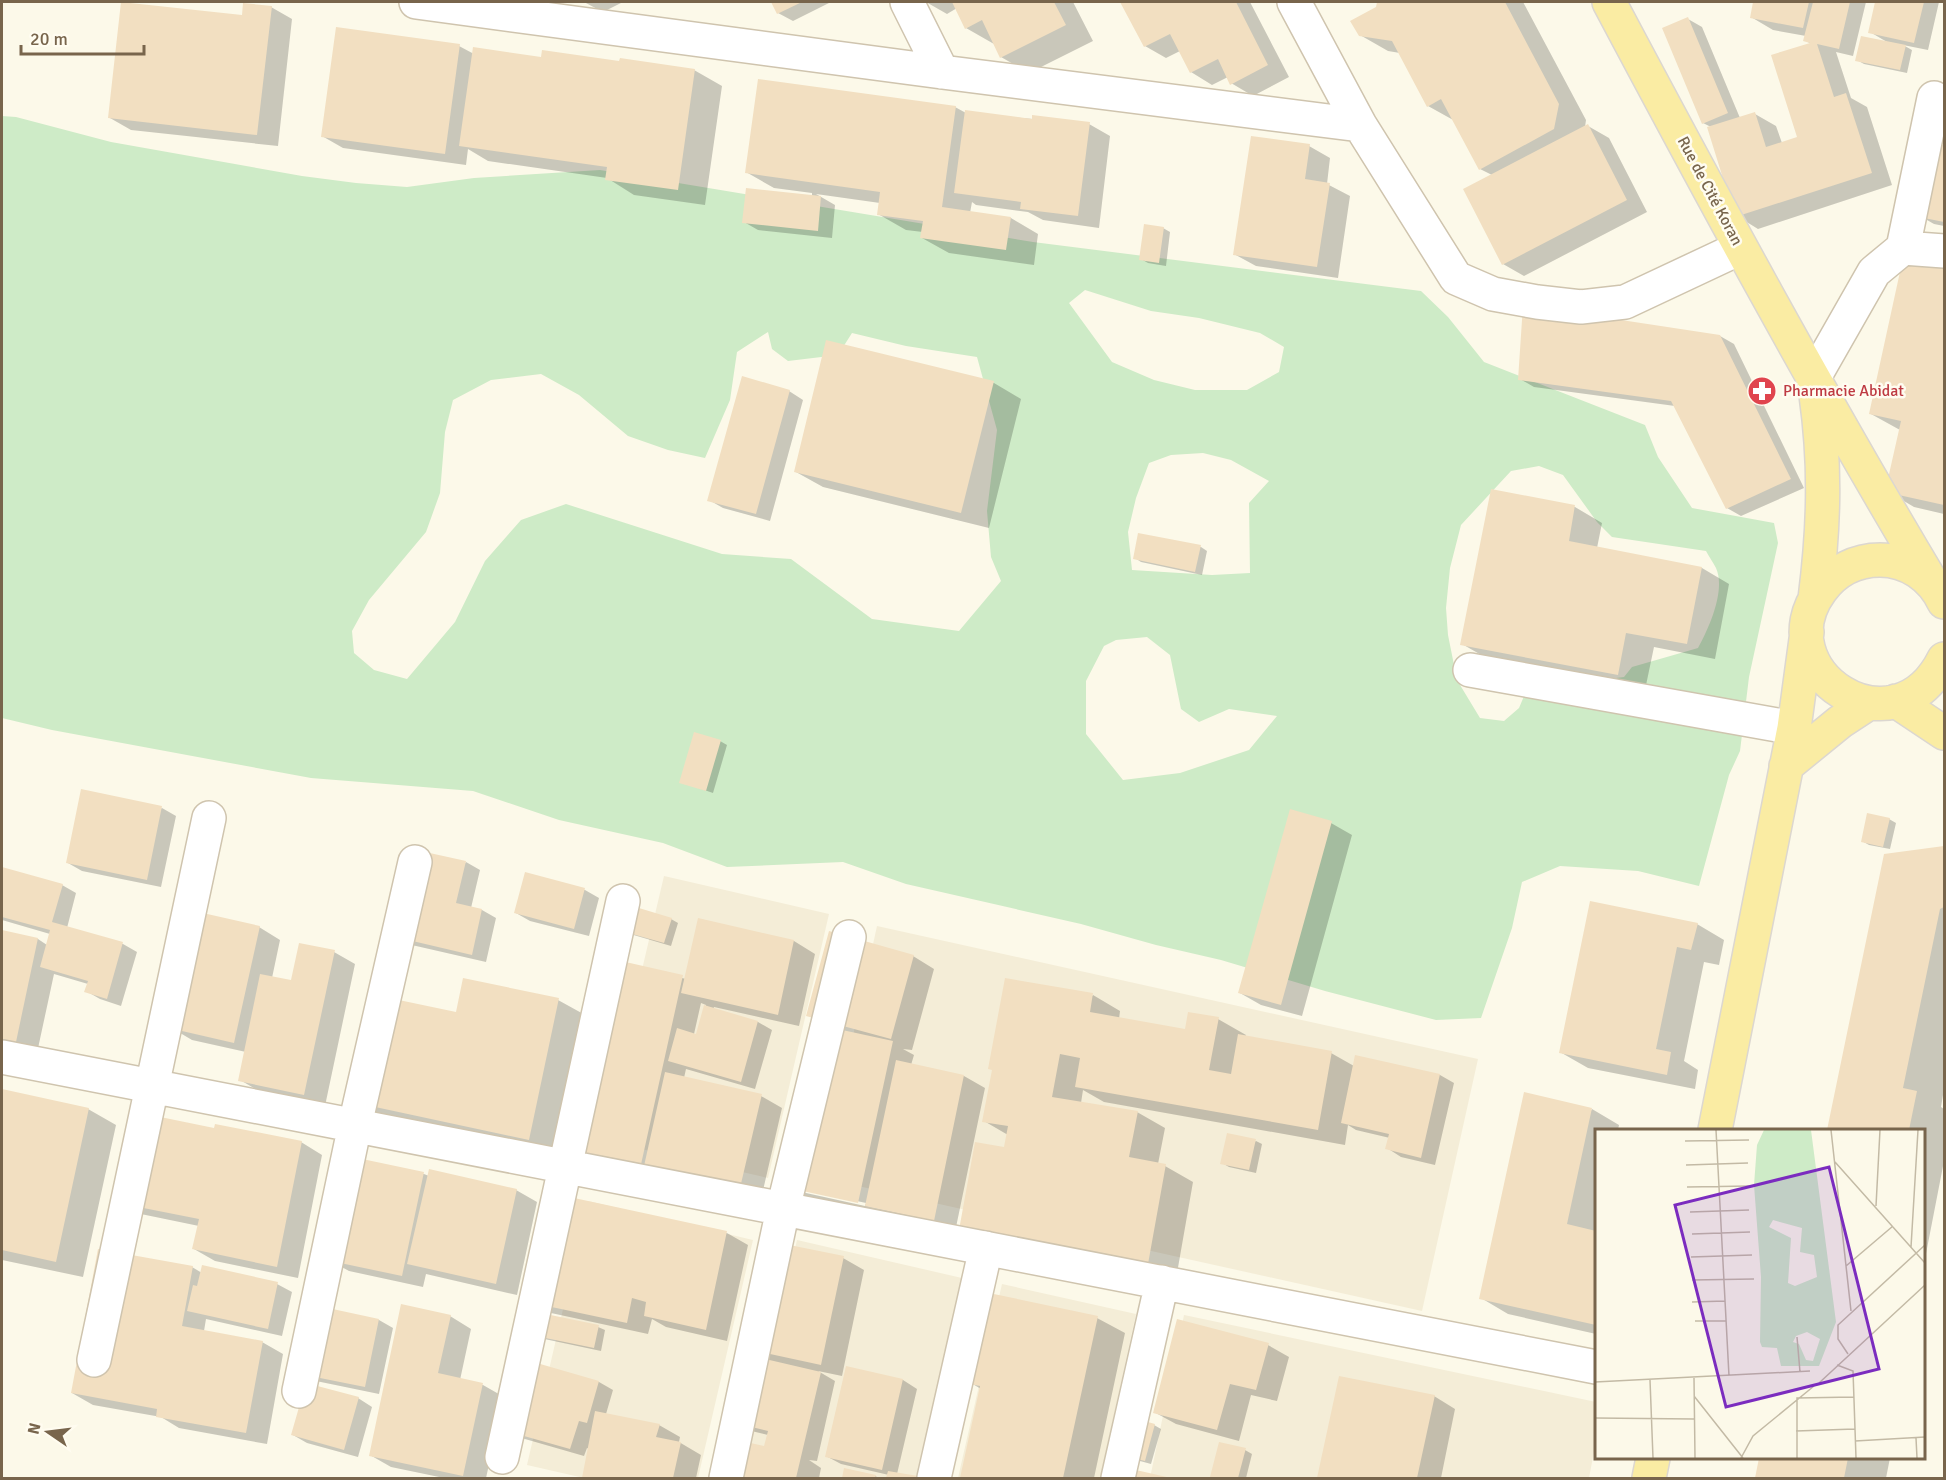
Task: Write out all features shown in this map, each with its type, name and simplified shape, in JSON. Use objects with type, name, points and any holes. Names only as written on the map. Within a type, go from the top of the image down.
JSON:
[{"type":"main road","name":"Rue de Cité Koran","points":[[1609,2],[1740,248],[1813,379],[1938,592]]},
{"type":"main road","points":[[1715,1129],[1794,728],[1807,632],[1815,599],[1822,544],[1824,489],[1822,434],[1813,379]]},
{"type":"main road","points":[[1815,599],[1829,580],[1848,567],[1870,560],[1892,560],[1914,568],[1938,592]]},
{"type":"main road","points":[[1807,632],[1811,652],[1819,671],[1833,686],[1850,697],[1883,702],[1944,733]]},
{"type":"main road","points":[[1786,766],[1830,729],[1883,702],[1919,692],[1937,674],[1944,659]]},
{"type":"main road","points":[[1649,1479],[1653,1459]]},
{"type":"street","points":[[417,2],[1360,125]]},
{"type":"street","points":[[907,2],[942,72]]},
{"type":"street","points":[[1294,2],[1360,125],[1456,278],[1493,294],[1581,307],[1625,302],[1740,248]]},
{"type":"street","points":[[1813,379],[1874,272],[1903,248],[1934,98]]},
{"type":"street","points":[[1903,248],[1944,251]]},
{"type":"street","points":[[1470,670],[1794,728]]},
{"type":"street","points":[[94,1360],[209,818]]},
{"type":"street","points":[[299,1391],[355,1125],[415,862]]},
{"type":"street","points":[[502,1457],[567,1167],[623,901]]},
{"type":"street","points":[[726,1479],[783,1209],[849,937]]},
{"type":"street","points":[[2,1057],[1595,1366]]},
{"type":"street","points":[[934,1479],[986,1248]]},
{"type":"street","points":[[1118,1479],[1162,1282]]},
{"type":"shaded area","points":[[664,876],[829,914],[768,1178],[602,1140]]},
{"type":"shaded area","points":[[877,926],[1478,1059],[1422,1311],[822,1178]]},
{"type":"shaded area","points":[[588,1201],[753,1240],[698,1478],[584,1478],[527,1465]]},
{"type":"shaded area","points":[[797,1240],[962,1278],[916,1478],[741,1478]]},
{"type":"shaded area","points":[[1002,1284],[1136,1314],[1100,1478],[958,1478]]},
{"type":"shaded area","points":[[1184,1315],[1595,1402],[1595,1446],[1589,1478],[1150,1478]]},
{"type":"green space","points":[[2,116],[16,117],[111,142],[302,176],[356,183],[407,187],[474,178],[600,170],[1033,242],[1421,291],[1448,317],[1484,362],[1645,425],[1658,457],[1692,508],[1774,523],[1778,543],[1749,677],[1740,751],[1729,775],[1699,886],[1638,871],[1560,866],[1522,882],[1512,928],[1481,1018],[1436,1020],[1081,924],[906,884],[843,862],[727,867],[663,843],[559,820],[473,791],[311,778],[52,730],[2,718]],"holes":[[[1085,290],[1151,311],[1199,318],[1260,333],[1284,347],[1279,372],[1247,390],[1195,390],[1154,380],[1112,362],[1069,303]],[[768,332],[772,349],[788,361],[838,355],[852,333],[906,346],[977,357],[997,430],[987,511],[991,557],[1001,581],[959,631],[872,619],[791,559],[722,554],[566,504],[521,520],[485,561],[455,622],[407,679],[374,670],[354,653],[352,631],[369,600],[426,532],[440,493],[445,432],[453,400],[491,380],[541,374],[579,395],[628,436],[668,450],[705,458],[730,400],[737,352]],[[1203,453],[1231,460],[1269,481],[1249,503],[1250,573],[1212,575],[1132,570],[1128,532],[1136,498],[1149,463],[1171,455]],[[1539,466],[1563,475],[1597,522],[1612,537],[1706,551],[1719,577],[1715,609],[1698,648],[1632,667],[1624,677],[1527,689],[1519,708],[1504,721],[1480,718],[1457,680],[1448,635],[1446,608],[1450,568],[1461,525],[1511,471]],[[1147,637],[1170,655],[1181,709],[1199,722],[1229,709],[1277,716],[1249,750],[1180,773],[1123,780],[1086,734],[1086,681],[1104,646],[1116,640]]]},
{"type":"building","points":[[121,2],[242,15],[243,3],[272,6],[257,135],[108,118]]},
{"type":"building","points":[[771,2],[802,2],[777,14]]},
{"type":"building","points":[[952,2],[1054,2],[1066,25],[1000,58],[982,20],[965,29]]},
{"type":"building","points":[[1120,2],[1236,2],[1268,65],[1230,85],[1218,59],[1190,73],[1170,34],[1144,47]]},
{"type":"building","points":[[1377,2],[1505,2],[1559,104],[1554,129],[1479,170],[1441,99],[1427,107],[1392,41],[1359,36],[1350,21],[1376,7]]},
{"type":"building","points":[[1753,2],[1809,2],[1803,28],[1750,18]]},
{"type":"building","points":[[1813,2],[1850,2],[1839,49],[1817,44],[1834,97],[1846,93],[1872,173],[1735,217],[1707,127],[1755,112],[1766,147],[1797,137],[1771,55],[1810,43],[1803,41]]},
{"type":"building","points":[[1875,2],[1924,2],[1914,43],[1868,33]]},
{"type":"building","points":[[1688,17],[1728,113],[1702,124],[1662,28]]},
{"type":"building","points":[[336,27],[460,44],[445,154],[321,137]]},
{"type":"building","points":[[1861,36],[1906,45],[1900,70],[1855,61]]},
{"type":"building","points":[[473,47],[541,57],[542,50],[695,69],[678,190],[605,180],[607,167],[459,146]]},
{"type":"building","points":[[758,79],[956,106],[942,207],[1011,217],[1006,250],[920,238],[923,221],[877,215],[880,192],[745,173]]},
{"type":"building","points":[[965,110],[1032,119],[1032,115],[1090,122],[1078,216],[1020,209],[1021,202],[954,193]]},
{"type":"building","points":[[1588,124],[1627,200],[1502,265],[1463,189]]},
{"type":"building","points":[[1251,136],[1310,144],[1305,179],[1330,183],[1317,267],[1233,255]]},
{"type":"building","points":[[1933,143],[1944,145],[1944,222],[1919,217]]},
{"type":"building","points":[[746,188],[821,196],[818,231],[742,223]]},
{"type":"building","points":[[1144,224],[1164,227],[1159,263],[1139,260]]},
{"type":"building","points":[[1903,258],[1944,267],[1944,505],[1885,492],[1901,421],[1869,414]]},
{"type":"building","points":[[1523,305],[1720,335],[1791,479],[1726,509],[1671,401],[1518,380]]},
{"type":"building","points":[[826,340],[994,381],[961,513],[794,472]]},
{"type":"building","points":[[742,376],[790,390],[756,514],[707,501]]},
{"type":"building","points":[[1491,489],[1575,505],[1569,541],[1702,567],[1687,644],[1626,633],[1618,675],[1460,645]]},
{"type":"building","points":[[1138,533],[1201,545],[1195,572],[1133,559]]},
{"type":"building","points":[[694,732],[721,740],[706,791],[679,783]]},
{"type":"building","points":[[81,789],[162,806],[147,880],[66,863]]},
{"type":"building","points":[[1290,809],[1332,821],[1281,1005],[1238,993]]},
{"type":"building","points":[[1867,813],[1890,818],[1883,847],[1861,842]]},
{"type":"building","points":[[1944,846],[1944,907],[1940,909],[1903,1088],[1917,1091],[1909,1129],[1827,1129],[1884,854]]},
{"type":"building","points":[[407,848],[466,861],[456,903],[482,909],[472,955],[387,935]]},
{"type":"building","points":[[2,867],[63,884],[52,922],[123,942],[107,999],[84,992],[88,981],[40,967],[50,930],[2,917]]},
{"type":"building","points":[[525,872],[585,888],[574,929],[514,913]]},
{"type":"building","points":[[1590,901],[1698,923],[1691,950],[1677,947],[1656,1049],[1671,1052],[1667,1075],[1559,1053]]},
{"type":"building","points":[[619,902],[672,918],[664,943],[611,928]]},
{"type":"building","points":[[194,911],[260,926],[234,1043],[169,1028]]},
{"type":"building","points":[[698,918],[794,940],[778,1015],[681,993]]},
{"type":"building","points":[[2,930],[38,938],[16,1042],[2,1039]]},
{"type":"building","points":[[829,931],[914,955],[891,1039],[806,1016]]},
{"type":"building","points":[[299,943],[335,950],[304,1095],[238,1081],[260,974],[291,980]]},
{"type":"building","points":[[599,956],[683,975],[640,1169],[555,1150]]},
{"type":"building","points":[[463,978],[559,998],[529,1140],[352,1102],[375,995],[456,1012]]},
{"type":"building","points":[[1005,978],[1093,993],[1090,1012],[1185,1029],[1188,1012],[1219,1017],[1209,1070],[1231,1074],[1238,1034],[1332,1051],[1318,1130],[1075,1087],[1080,1058],[1060,1054],[1052,1097],[1138,1111],[1129,1157],[1166,1164],[1148,1264],[959,1230],[975,1142],[1004,1147],[1008,1126],[982,1122],[992,1070],[988,1069]]},
{"type":"building","points":[[704,1005],[758,1021],[741,1082],[668,1061],[677,1028],[696,1034]]},
{"type":"building","points":[[810,1023],[893,1041],[858,1203],[775,1185]]},
{"type":"building","points":[[1355,1055],[1440,1074],[1421,1158],[1385,1149],[1389,1134],[1341,1123]]},
{"type":"building","points":[[896,1060],[964,1075],[934,1221],[865,1206]]},
{"type":"building","points":[[665,1072],[762,1094],[740,1188],[644,1166]]},
{"type":"building","points":[[2,1089],[89,1108],[56,1262],[2,1250]]},
{"type":"building","points":[[1524,1092],[1592,1108],[1567,1224],[1595,1231],[1595,1325],[1479,1299]]},
{"type":"building","points":[[131,1111],[214,1128],[215,1124],[302,1141],[277,1267],[192,1249],[199,1219],[113,1202]]},
{"type":"building","points":[[1227,1133],[1256,1139],[1249,1170],[1220,1164]]},
{"type":"building","points":[[348,1156],[424,1172],[402,1276],[326,1260]]},
{"type":"building","points":[[429,1169],[517,1189],[496,1284],[407,1264]]},
{"type":"building","points":[[551,1193],[727,1231],[706,1330],[644,1316],[646,1302],[632,1298],[627,1323],[528,1302]]},
{"type":"building","points":[[760,1239],[844,1256],[821,1365],[737,1347]]},
{"type":"building","points":[[98,1249],[193,1266],[182,1326],[263,1341],[246,1433],[156,1417],[157,1409],[71,1393]]},
{"type":"building","points":[[202,1265],[278,1282],[268,1329],[187,1311],[193,1285],[197,1286]]},
{"type":"building","points":[[989,1293],[1098,1316],[1063,1478],[960,1478],[980,1386],[970,1384]]},
{"type":"building","points":[[401,1304],[451,1315],[438,1373],[483,1383],[463,1476],[369,1456]]},
{"type":"building","points":[[314,1305],[379,1319],[365,1387],[300,1374]]},
{"type":"building","points":[[531,1311],[599,1325],[594,1348],[526,1334]]},
{"type":"building","points":[[1177,1319],[1269,1343],[1256,1390],[1230,1384],[1217,1430],[1153,1413]]},
{"type":"building","points":[[739,1353],[821,1372],[796,1478],[710,1478],[719,1436],[764,1446],[768,1431],[723,1420]]},
{"type":"building","points":[[523,1359],[599,1381],[587,1423],[579,1421],[570,1449],[503,1430]]},
{"type":"building","points":[[846,1366],[903,1379],[882,1470],[825,1457]]},
{"type":"building","points":[[1339,1376],[1435,1395],[1417,1478],[1317,1478]]},
{"type":"building","points":[[306,1383],[359,1397],[344,1450],[291,1435]]},
{"type":"building","points":[[595,1411],[660,1424],[656,1437],[681,1442],[673,1478],[582,1478]]},
{"type":"building","points":[[1130,1417],[1155,1424],[1145,1461],[1120,1455]]},
{"type":"building","points":[[1219,1442],[1246,1448],[1238,1478],[1210,1477]]},
{"type":"building","points":[[1759,1459],[1848,1459],[1844,1478],[1755,1478]]},
{"type":"building","points":[[1114,1465],[1171,1478],[1111,1478]]},
{"type":"building","points":[[844,1468],[876,1475],[875,1478],[842,1478]]},
{"type":"building","points":[[888,1471],[918,1476],[918,1478],[886,1478]]},
{"type":"place","name":"Pharmacie Abidat","points":[[1762,391]]}]
